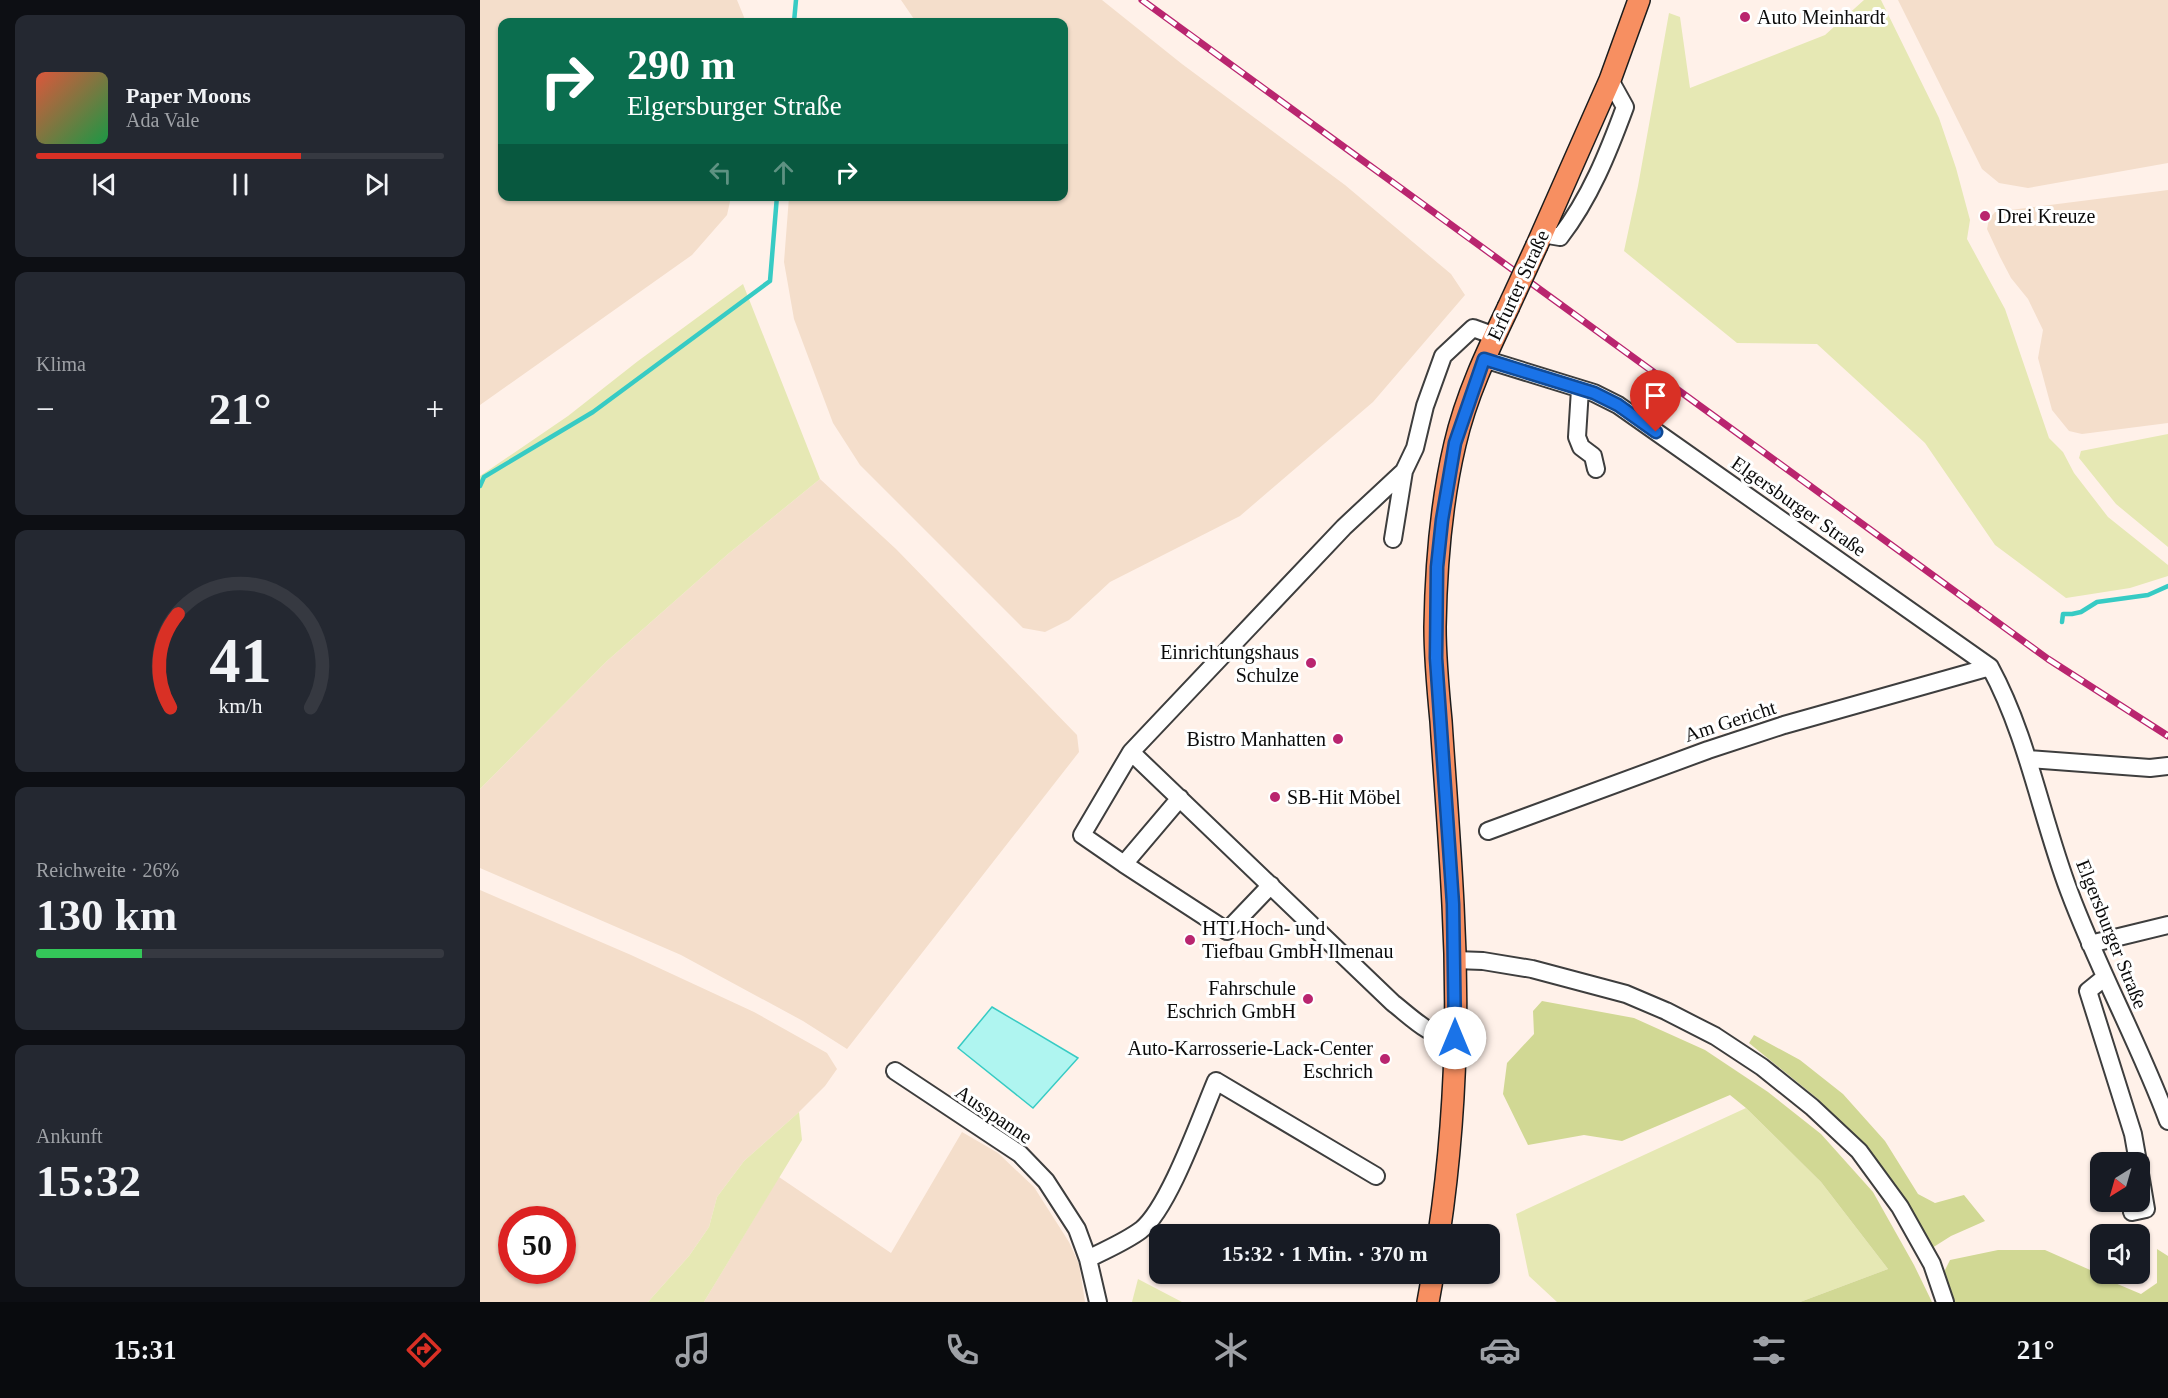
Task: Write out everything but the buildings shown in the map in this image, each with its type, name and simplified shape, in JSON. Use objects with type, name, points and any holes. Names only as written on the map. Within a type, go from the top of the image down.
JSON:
[{"type":"main road","name":"Erfurter Straße","points":[[1440,1224],[1445,1191],[1455,1038],[1455,960],[1436,658],[1437,567],[1442,520],[1455,443],[1484,359],[1610,80],[1639,0]]},
{"type":"main road","points":[[1428,1302],[1431,1284]]},
{"type":"street","points":[[1393,539],[1404,471],[1415,448],[1425,406],[1443,356],[1473,328],[1495,336]]},
{"type":"street","name":"Elgersburger Straße","points":[[1484,359],[1580,389],[1618,405],[1990,667],[2004,693],[2028,759],[2068,889],[2104,978],[2158,1094],[2168,1121]]},
{"type":"street","points":[[1580,389],[1577,437],[1581,447],[1593,456],[1596,469]]},
{"type":"street","points":[[1271,885],[1227,931],[1082,835],[1131,752],[1344,527],[1404,471]]},
{"type":"street","name":"Am Gericht","points":[[1488,831],[1719,746],[1784,725],[1990,667]]},
{"type":"street","points":[[1131,752],[1393,1003],[1428,1029],[1444,1038],[1455,1038]]},
{"type":"street","points":[[2028,759],[2150,768],[2168,766]]},
{"type":"street","points":[[1124,864],[1180,798]]},
{"type":"street","points":[[2090,944],[2168,925]]},
{"type":"street","points":[[1455,960],[1483,961],[1532,969],[1626,994],[1715,1036],[1762,1067],[1812,1107],[1859,1151],[1900,1207],[1932,1264],[1946,1302]]},
{"type":"street","points":[[2104,978],[2088,991],[2133,1134],[2136,1152]]},
{"type":"street","name":"Ausspanne","points":[[895,1071],[1020,1154],[1047,1181],[1077,1229],[1088,1259],[1098,1302]]},
{"type":"street","points":[[1088,1259],[1141,1230],[1151,1219],[1174,1181],[1216,1081],[1376,1176]]},
{"type":"shaded area","points":[[480,0],[737,0],[744,18],[498,18],[498,201],[730,201],[727,215],[692,255],[480,405]]},
{"type":"shaded area","points":[[901,0],[1102,0],[1182,64],[1345,185],[1451,274],[1465,295],[1373,402],[1240,516],[1110,582],[1069,620],[1045,632],[1023,628],[860,465],[833,423],[794,319],[784,262],[789,201],[1068,201],[1068,18],[913,18]]},
{"type":"shaded area","points":[[1898,0],[2168,0],[2168,163],[2028,188],[1999,183],[1982,169]]},
{"type":"shaded area","points":[[2168,190],[2168,423],[2082,434],[2069,431],[2052,410],[2038,358],[2043,330],[2028,299],[2011,278],[2000,257],[1987,229],[1989,219],[1995,212]]},
{"type":"shaded area","points":[[820,479],[896,549],[1077,735],[1079,752],[847,1049],[803,1021],[681,955],[480,868],[480,789],[607,661],[728,554]]},
{"type":"shaded area","points":[[480,890],[631,955],[754,1012],[827,1053],[837,1069],[825,1086],[799,1112],[744,1161],[717,1197],[709,1227],[689,1256],[648,1302],[480,1302]]},
{"type":"shaded area","points":[[962,1132],[998,1153],[1034,1187],[1069,1242],[1079,1264],[1085,1302],[704,1302],[779,1177],[891,1253]]},
{"type":"green space","points":[[1864,0],[1881,0],[1939,118],[1970,220],[1967,239],[2005,309],[2049,438],[2063,452],[2074,473],[2108,517],[2168,565],[2168,576],[2130,588],[2066,598],[1995,545],[1925,443],[1817,344],[1737,343],[1624,251],[1669,13],[1680,17],[1690,88],[1825,35]]},
{"type":"green space","points":[[743,284],[820,479],[728,554],[607,661],[480,789],[480,476],[568,416]]},
{"type":"green space","points":[[2168,434],[2168,547],[2116,504],[2079,458],[2081,451]]},
{"type":"green space","points":[[1542,1001],[1634,1018],[1705,1050],[1768,1092],[1821,1134],[1873,1192],[1932,1302],[1800,1302],[1888,1269],[1821,1182],[1730,1095],[1622,1141],[1584,1135],[1528,1145],[1503,1094],[1507,1063],[1534,1034],[1533,1011]]},
{"type":"green space","points":[[1754,1035],[1800,1060],[1843,1094],[1885,1141],[1918,1194],[1935,1203],[1964,1195],[1985,1221],[1951,1236],[1932,1248],[1864,1145],[1818,1099],[1749,1043]]},
{"type":"green space","points":[[1746,1108],[1821,1182],[1888,1269],[1800,1302],[1557,1302],[1529,1276],[1516,1214]]},
{"type":"green space","points":[[799,1112],[802,1140],[704,1302],[648,1302],[689,1256],[709,1227],[717,1197],[744,1161]]},
{"type":"green space","points":[[2157,1249],[2168,1256],[2168,1302],[1953,1302],[1942,1276],[1950,1260],[1998,1250],[2045,1250],[2090,1270],[2090,1284],[2117,1284],[2141,1294],[2157,1283]]},
{"type":"green space","points":[[1138,1279],[1182,1302],[1132,1302]]},
{"type":"water","points":[[992,1007],[1078,1058],[1033,1108],[958,1048]]},
{"type":"waterway","points":[[794,18],[796,0]]},
{"type":"waterway","points":[[480,486],[484,477],[593,412],[770,281],[777,201]]},
{"type":"waterway","points":[[2062,622],[2063,614],[2081,612],[2097,602],[2148,595],[2168,586]]},
{"type":"railway","points":[[1142,0],[2048,659],[2168,736]]},
{"type":"place","name":"Auto Meinhardt","points":[[1745,17]]},
{"type":"place","name":"Drei Kreuze","points":[[1985,216]]},
{"type":"place","name":"Einrichtungshaus Schulze","points":[[1311,663]]},
{"type":"place","name":"Bistro Manhatten","points":[[1338,739]]},
{"type":"place","name":"SB-Hit Möbel","points":[[1275,797]]},
{"type":"place","name":"HTI Hoch- und Tiefbau GmbH Ilmenau","points":[[1190,940]]},
{"type":"place","name":"Fahrschule Eschrich GmbH","points":[[1308,999]]},
{"type":"place","name":"Auto-Karrosserie-Lack-Center Eschrich","points":[[1385,1059]]},
{"type":"route","points":[[1455,1038],[1453,904],[1435,626],[1437,567],[1442,520],[1455,443],[1468,401],[1484,359],[1594,393],[1618,405],[1656,432]]}]
